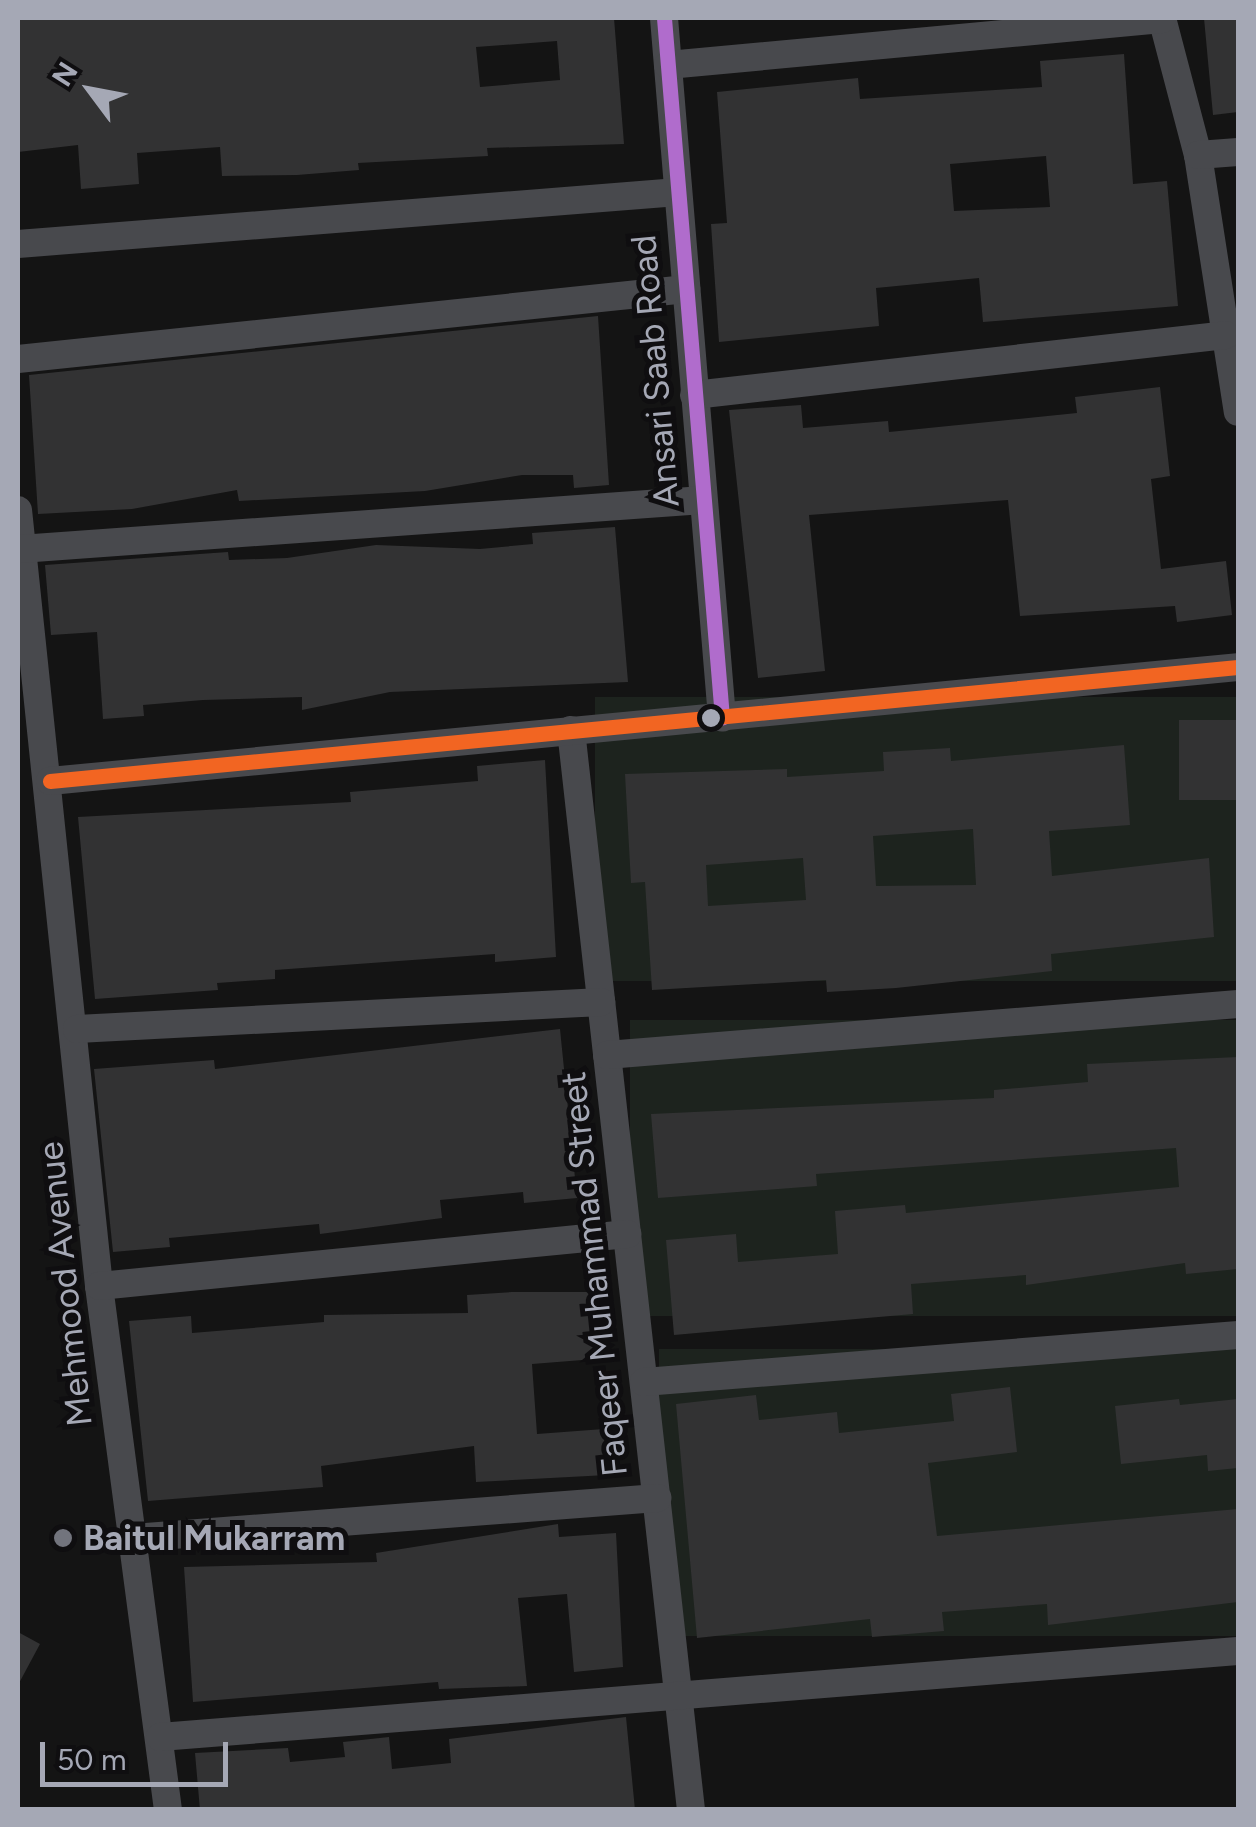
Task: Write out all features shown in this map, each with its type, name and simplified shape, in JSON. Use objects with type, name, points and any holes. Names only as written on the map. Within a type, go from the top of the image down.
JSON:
[{"type":"street","name":"Ansari Saab Road","points":[[664,18],[722,718]]},
{"type":"street","points":[[668,65],[1162,18],[1198,155],[1238,412]]},
{"type":"street","points":[[1198,155],[1238,152]]},
{"type":"street","points":[[18,244],[678,192]]},
{"type":"street","points":[[18,359],[686,289]]},
{"type":"street","points":[[694,395],[1226,335]]},
{"type":"street","points":[[20,548],[702,500]]},
{"type":"street","name":"Mehmood Avenue","points":[[18,510],[77,1029],[99,1286],[168,1810]]},
{"type":"street","points":[[50,781],[1238,667]]},
{"type":"street","name":"Faqeer Muhammad Street","points":[[571,730],[690,1810]]},
{"type":"street","points":[[77,1029],[602,1002]]},
{"type":"street","points":[[607,1055],[1238,1004]]},
{"type":"street","points":[[99,1286],[627,1234]]},
{"type":"street","points":[[644,1382],[1238,1335]]},
{"type":"street","points":[[133,1538],[657,1498]]},
{"type":"street","points":[[160,1737],[1238,1651]]},
{"type":"shaded area","points":[[595,697],[1238,697],[1238,981],[595,981]]},
{"type":"shaded area","points":[[630,1020],[1238,1020],[1238,1316],[630,1316]]},
{"type":"shaded area","points":[[659,1349],[1238,1349],[1238,1636],[659,1636]]},
{"type":"building","points":[[18,18],[614,18],[624,144],[487,148],[488,156],[358,163],[359,170],[297,175],[222,176],[220,147],[137,153],[139,184],[81,189],[78,145],[18,152]],"holes":[[[557,41],[560,80],[480,87],[476,47]]]},
{"type":"building","points":[[1204,18],[1238,18],[1238,112],[1213,115]]},
{"type":"building","points":[[1124,54],[1133,184],[1167,181],[1178,306],[983,322],[979,278],[876,288],[879,326],[719,342],[711,224],[727,223],[717,92],[858,78],[860,99],[1042,87],[1040,61]],"holes":[[[1046,156],[1050,207],[954,211],[950,164]]]},
{"type":"building","points":[[598,316],[609,485],[574,488],[573,475],[522,475],[425,491],[239,501],[237,490],[132,509],[38,514],[29,375]]},
{"type":"building","points":[[1160,387],[1170,476],[1151,479],[1161,569],[1226,561],[1232,615],[1177,622],[1175,606],[1020,616],[1008,500],[809,515],[825,671],[758,678],[729,410],[801,405],[803,428],[888,421],[889,432],[1077,413],[1075,397]]},
{"type":"building","points":[[615,527],[628,682],[390,692],[302,710],[302,697],[203,700],[143,705],[144,716],[103,719],[97,632],[51,635],[45,565],[228,552],[229,560],[287,558],[376,545],[480,549],[533,544],[532,533]]},
{"type":"building","points":[[1179,720],[1238,720],[1238,800],[1179,800]]},
{"type":"building","points":[[1124,745],[1130,825],[1049,831],[1052,876],[1209,858],[1214,937],[1051,954],[1052,971],[896,988],[827,992],[826,980],[652,990],[645,882],[631,883],[625,774],[787,769],[787,777],[884,771],[883,752],[950,748],[951,761]],"holes":[[[973,829],[976,885],[876,886],[873,836]],[[803,858],[806,900],[708,906],[706,865]]]},
{"type":"building","points":[[545,760],[556,957],[495,962],[495,954],[275,970],[275,979],[217,983],[218,990],[95,999],[78,817],[351,802],[350,792],[478,781],[477,766]]},
{"type":"building","points":[[560,1029],[577,1198],[524,1203],[523,1192],[440,1200],[442,1218],[320,1234],[319,1224],[169,1238],[170,1247],[113,1252],[94,1069],[214,1060],[215,1069]]},
{"type":"building","points":[[1238,1057],[1238,1269],[1186,1274],[1185,1263],[1026,1285],[1026,1275],[911,1284],[913,1314],[674,1335],[666,1240],[736,1234],[738,1262],[838,1254],[835,1211],[905,1205],[906,1213],[1179,1187],[1176,1148],[816,1174],[817,1186],[658,1198],[651,1114],[994,1098],[994,1090],[1088,1082],[1087,1064]]},
{"type":"building","points":[[590,1292],[595,1359],[532,1364],[537,1434],[604,1429],[607,1475],[476,1482],[474,1446],[321,1466],[323,1487],[148,1501],[129,1321],[191,1316],[192,1333],[324,1322],[324,1315],[468,1313],[467,1295]]},
{"type":"building","points":[[1010,1387],[1017,1452],[928,1463],[937,1536],[1238,1509],[1238,1602],[1048,1625],[1047,1604],[942,1612],[944,1631],[872,1637],[870,1619],[697,1638],[676,1404],[756,1395],[759,1420],[837,1412],[839,1433],[954,1421],[951,1394]]},
{"type":"building","points":[[1179,1399],[1180,1405],[1238,1399],[1238,1468],[1208,1471],[1207,1455],[1121,1464],[1115,1406]]},
{"type":"building","points":[[558,1524],[559,1537],[616,1533],[623,1667],[574,1672],[567,1594],[518,1598],[527,1686],[439,1689],[438,1682],[193,1702],[184,1567],[377,1562],[376,1553]]},
{"type":"building","points":[[18,1632],[40,1644],[18,1685]]},
{"type":"building","points":[[626,1717],[635,1810],[200,1810],[195,1753],[288,1748],[290,1762],[345,1757],[343,1742],[389,1737],[392,1769],[451,1763],[449,1739]]},
{"type":"transit line","points":[[664,18],[722,718]]},
{"type":"transit line","points":[[50,781],[1238,667]]},
{"type":"place","name":"Baitul Mukarram","points":[[63,1538]]}]
